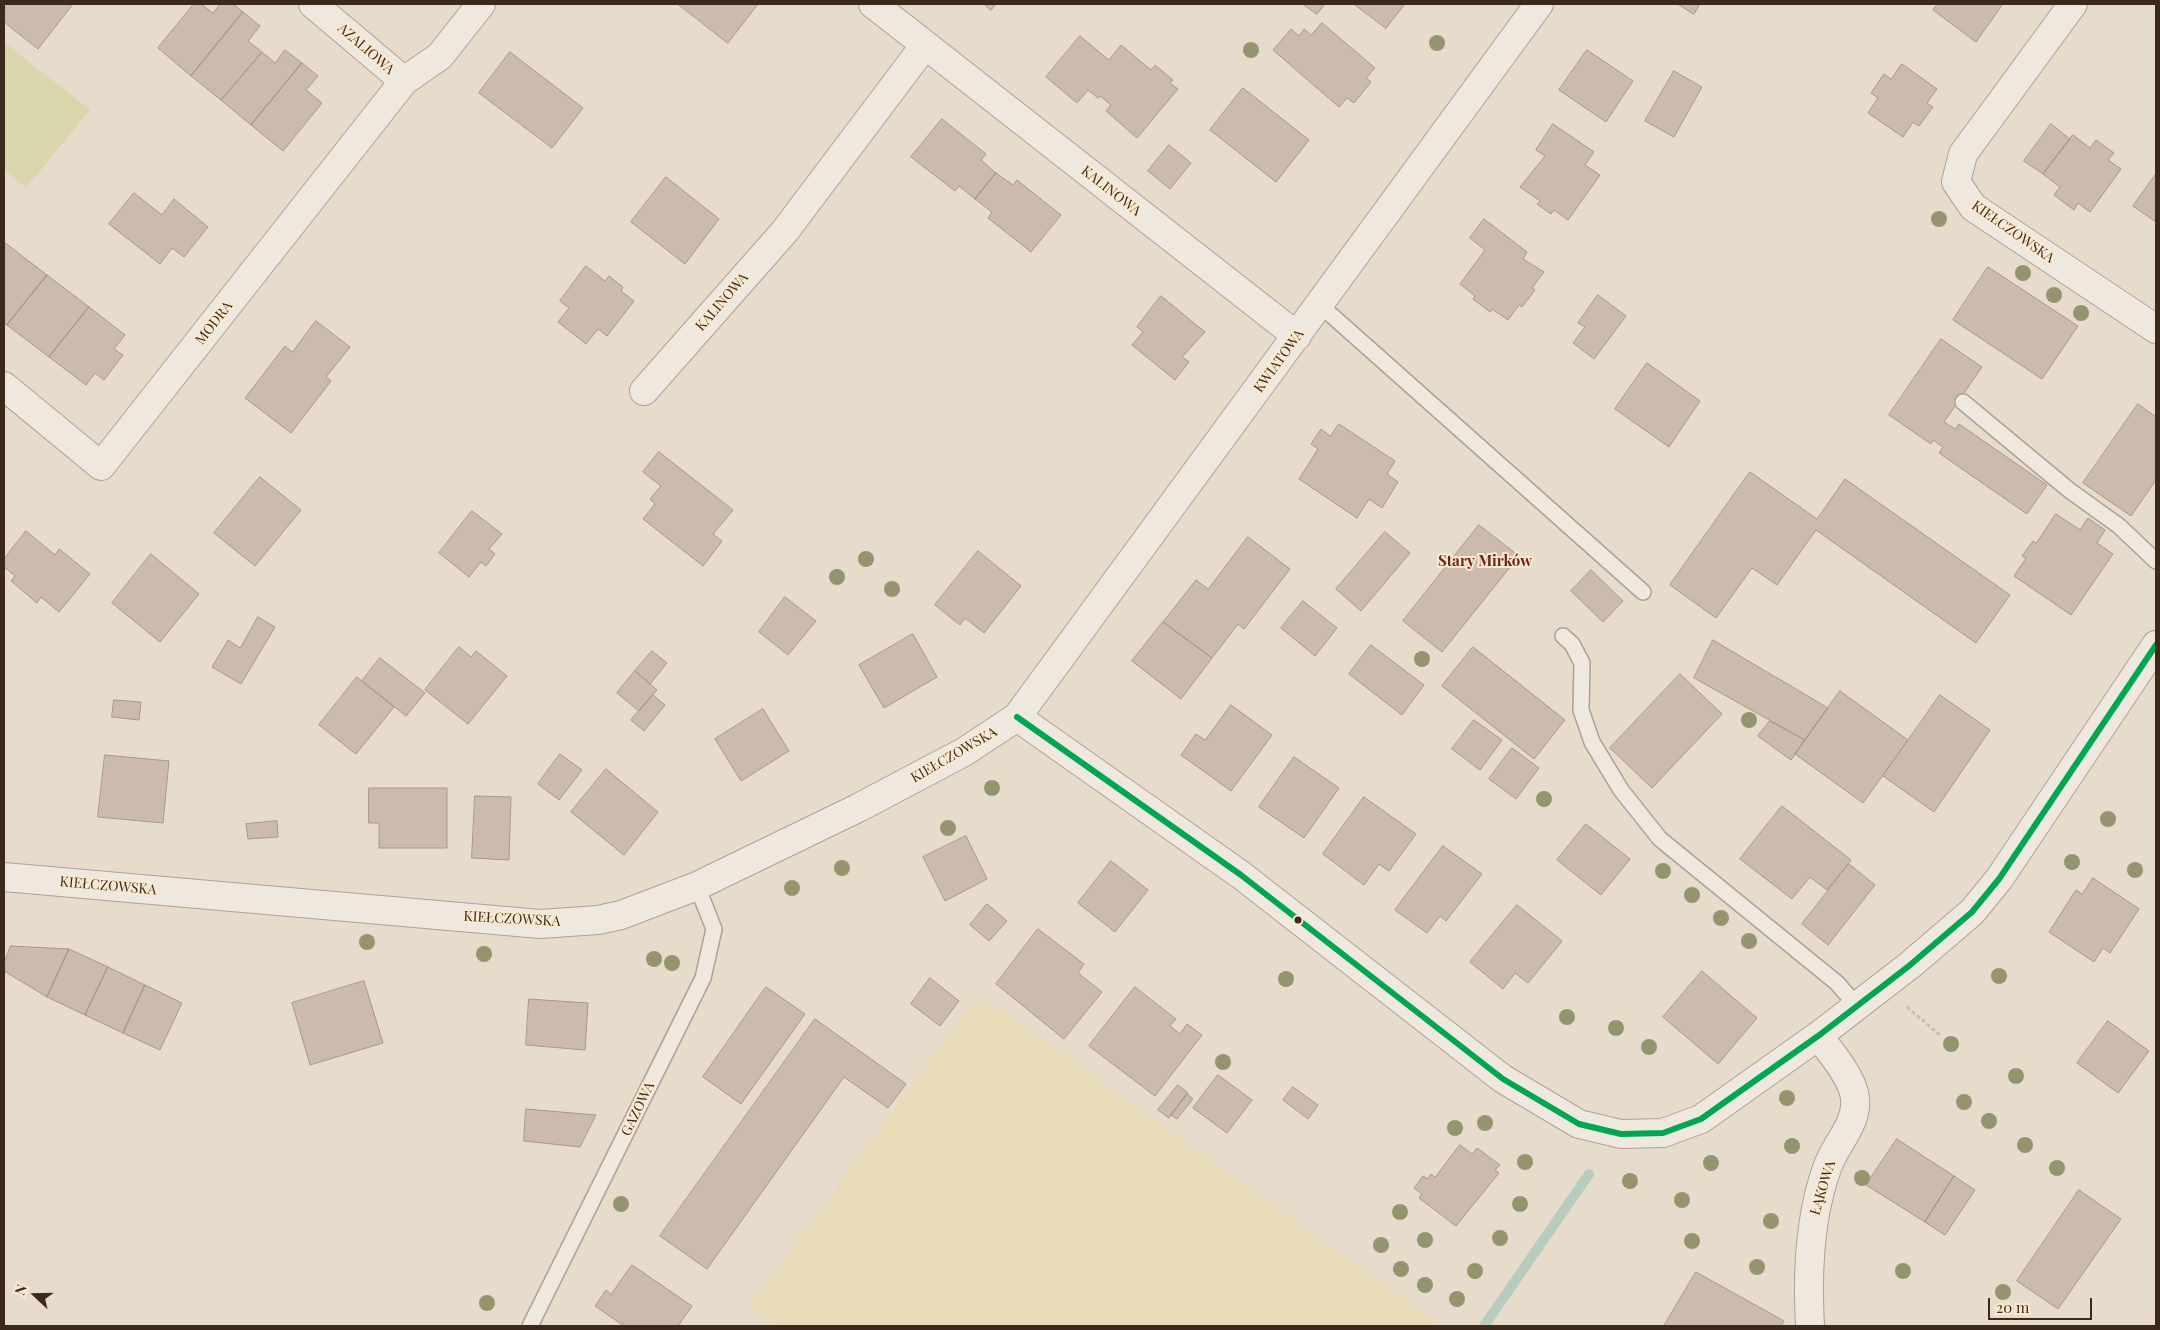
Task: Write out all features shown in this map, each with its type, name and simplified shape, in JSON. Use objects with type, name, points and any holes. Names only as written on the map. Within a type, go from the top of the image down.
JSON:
[{"type":"street","name":"AZALIOWA","points":[[313,4],[404,81],[440,56],[481,4]]},
{"type":"street","name":"KALINOWA","points":[[873,4],[1296,336]]},
{"type":"street","name":"KWIATOWA","points":[[1017,717],[1539,4]]},
{"type":"street","name":"KIEŁCZOWSKA","points":[[2073,4],[1963,154],[1956,182],[1973,207],[2156,329]]},
{"type":"street","name":"KALINOWA","points":[[644,391],[785,231],[925,45]]},
{"type":"street","name":"MODRA","points":[[4,386],[101,466],[404,81]]},
{"type":"street","points":[[1017,717],[1241,875],[1503,1078],[1579,1124],[1621,1134],[1663,1133],[1682,1128],[1701,1119],[1818,1036],[1972,912],[1999,879],[2156,645]]},
{"type":"street","name":"KIEŁCZOWSKA","points":[[4,877],[540,924],[598,920],[621,916],[696,886],[858,808],[946,761],[1017,717]]},
{"type":"street","name":"ŁĄKOWA","points":[[1810,1326],[1807,1284],[1812,1224],[1827,1167],[1855,1114],[1855,1096],[1846,1076],[1818,1036]]},
{"type":"lane","points":[[1320,305],[1643,592]]},
{"type":"lane","points":[[1963,402],[2070,490],[2119,526],[2156,561]]},
{"type":"lane","points":[[1563,636],[1572,644],[1582,663],[1581,710],[1592,742],[1621,790],[1643,818],[1660,838],[1837,983],[1857,1006]]},
{"type":"lane","name":"GAZOWA","points":[[530,1326],[703,978],[714,929],[696,886]]},
{"type":"path","points":[[1905,1005],[1940,1035]]},
{"type":"shaded area","points":[[4,42],[90,110],[26,188],[4,169]]},
{"type":"shaded area","points":[[979,994],[1442,1326],[773,1326],[748,1308]]},
{"type":"building","points":[[4,4],[73,4],[38,49],[4,22]]},
{"type":"building","points":[[194,4],[201,4],[213,13],[220,4],[233,4],[243,12],[191,76],[158,48]]},
{"type":"building","points":[[678,4],[758,4],[728,43]]},
{"type":"building","points":[[984,4],[996,4],[991,10]]},
{"type":"building","points":[[1303,4],[1325,4],[1317,14]]},
{"type":"building","points":[[1354,4],[1405,4],[1386,28]]},
{"type":"building","points":[[1678,4],[1700,4],[1694,14]]},
{"type":"building","points":[[1938,4],[2003,4],[1976,42],[1933,10]]},
{"type":"building","points":[[243,12],[260,26],[248,41],[262,52],[221,100],[191,76]]},
{"type":"building","points":[[1322,23],[1375,68],[1366,78],[1371,82],[1354,103],[1347,98],[1339,107],[1273,50],[1291,29],[1299,36],[1304,29],[1311,35]]},
{"type":"building","points":[[1080,36],[1109,60],[1121,45],[1151,70],[1155,65],[1173,80],[1170,83],[1178,89],[1137,138],[1106,111],[1111,105],[1100,96],[1098,98],[1088,90],[1077,103],[1046,77]]},
{"type":"building","points":[[285,50],[302,63],[251,125],[221,100],[262,52],[275,63]]},
{"type":"building","points":[[1587,50],[1633,81],[1606,122],[1559,90]]},
{"type":"building","points":[[510,52],[583,108],[552,148],[479,93]]},
{"type":"building","points":[[302,63],[318,76],[306,90],[322,103],[283,151],[251,125]]},
{"type":"building","points":[[1902,64],[1937,89],[1927,103],[1933,107],[1919,126],[1913,122],[1903,137],[1868,113],[1878,98],[1871,93],[1884,74],[1891,79]]},
{"type":"building","points":[[1674,71],[1702,87],[1674,137],[1645,121]]},
{"type":"building","points":[[1243,88],[1309,140],[1276,182],[1210,130]]},
{"type":"building","points":[[942,119],[986,154],[981,160],[996,173],[975,199],[959,186],[955,191],[911,157]]},
{"type":"building","points":[[1553,124],[1594,152],[1585,165],[1600,175],[1568,220],[1554,210],[1551,214],[1537,204],[1540,201],[1520,187],[1545,156],[1536,150]]},
{"type":"building","points":[[2051,124],[2070,139],[2043,174],[2024,161]]},
{"type":"building","points":[[2073,135],[2090,148],[2096,140],[2114,153],[2108,160],[2121,169],[2090,212],[2078,203],[2074,210],[2054,195],[2060,187],[2043,174]]},
{"type":"building","points":[[1169,145],[1191,163],[1170,189],[1148,171]]},
{"type":"building","points":[[996,173],[1013,185],[1017,180],[1061,215],[1031,252],[988,218],[992,212],[975,199]]},
{"type":"building","points":[[2156,174],[2156,222],[2133,206]]},
{"type":"building","points":[[666,177],[719,219],[685,264],[631,222]]},
{"type":"building","points":[[134,193],[162,215],[174,199],[208,227],[184,257],[172,248],[160,264],[109,224]]},
{"type":"building","points":[[1484,219],[1527,252],[1523,259],[1544,272],[1532,288],[1535,290],[1522,307],[1519,305],[1508,320],[1492,309],[1490,312],[1473,299],[1475,296],[1460,284],[1485,250],[1470,238]]},
{"type":"building","points":[[4,242],[47,275],[7,325],[4,323]]},
{"type":"building","points":[[586,266],[605,281],[609,276],[623,287],[621,291],[634,301],[607,336],[598,329],[586,344],[558,322],[569,308],[560,301]]},
{"type":"building","points":[[1988,267],[2078,326],[2042,379],[1953,320]]},
{"type":"building","points":[[47,275],[89,307],[49,357],[7,325]]},
{"type":"building","points":[[1598,295],[1626,316],[1594,359],[1573,343],[1585,327],[1578,323]]},
{"type":"building","points":[[1161,296],[1205,332],[1182,357],[1189,362],[1175,380],[1132,345],[1143,332],[1137,327]]},
{"type":"building","points":[[89,307],[125,335],[114,349],[123,355],[104,380],[95,373],[86,385],[49,357]]},
{"type":"building","points":[[316,321],[350,347],[326,377],[331,381],[291,433],[245,398],[285,346],[292,352]]},
{"type":"building","points":[[1941,339],[1982,367],[1944,422],[1955,429],[1959,424],[2047,485],[2027,514],[1939,453],[1943,447],[1933,440],[1931,444],[1889,415]]},
{"type":"building","points":[[1647,363],[1700,401],[1669,447],[1615,409]]},
{"type":"building","points":[[2138,404],[2156,417],[2156,480],[2131,516],[2083,483]]},
{"type":"building","points":[[1339,424],[1395,461],[1387,474],[1398,482],[1382,508],[1369,499],[1357,518],[1299,479],[1318,449],[1311,444],[1321,429],[1330,436]]},
{"type":"building","points":[[659,452],[733,510],[713,534],[722,541],[703,566],[643,519],[655,504],[650,499],[661,486],[643,472]]},
{"type":"building","points":[[1750,472],[1817,519],[1845,479],[2010,595],[1976,643],[1816,530],[1777,585],[1752,568],[1716,618],[1670,585]]},
{"type":"building","points":[[260,477],[301,510],[255,566],[214,533]]},
{"type":"building","points":[[472,511],[502,534],[489,549],[495,554],[486,566],[481,562],[469,577],[439,553]]},
{"type":"building","points":[[2056,514],[2080,530],[2088,518],[2105,530],[2097,543],[2113,554],[2071,615],[2014,576],[2026,558],[2022,556],[2033,541],[2036,543]]},
{"type":"building","points":[[1479,525],[1519,556],[1442,652],[1403,621]]},
{"type":"building","points":[[26,531],[55,555],[59,549],[90,574],[59,612],[41,597],[37,603],[11,581],[15,576],[4,567],[4,559]]},
{"type":"building","points":[[1385,532],[1410,553],[1361,611],[1336,589]]},
{"type":"building","points":[[1248,537],[1290,569],[1244,629],[1238,624],[1212,658],[1163,622],[1196,580],[1208,589]]},
{"type":"building","points":[[978,551],[1021,586],[984,633],[965,618],[960,625],[935,605]]},
{"type":"building","points":[[151,554],[199,594],[160,642],[112,603]]},
{"type":"building","points":[[1591,570],[1623,601],[1603,622],[1571,591]]},
{"type":"building","points":[[785,597],[816,621],[788,655],[759,632]]},
{"type":"building","points":[[1303,601],[1337,628],[1315,656],[1281,628]]},
{"type":"building","points":[[258,617],[275,627],[241,684],[212,667],[228,640],[240,648]]},
{"type":"building","points":[[1163,622],[1212,658],[1181,699],[1132,661]]},
{"type":"building","points":[[913,634],[937,677],[884,708],[859,665]]},
{"type":"building","points":[[1713,640],[1828,708],[1805,740],[1694,678]]},
{"type":"building","points":[[1371,645],[1424,685],[1402,715],[1349,674]]},
{"type":"building","points":[[459,647],[471,657],[476,651],[507,676],[468,724],[425,690]]},
{"type":"building","points":[[1473,647],[1565,720],[1534,759],[1442,686]]},
{"type":"building","points":[[652,651],[667,663],[650,684],[635,671]]},
{"type":"building","points":[[380,658],[425,693],[406,716],[362,681]]},
{"type":"building","points":[[635,671],[657,690],[639,711],[617,693]]},
{"type":"building","points":[[1680,674],[1722,714],[1652,788],[1610,748]]},
{"type":"building","points":[[357,677],[394,707],[356,754],[319,725]]},
{"type":"building","points":[[1840,691],[1908,740],[1863,803],[1795,754]]},
{"type":"building","points":[[653,695],[665,705],[644,731],[631,720]]},
{"type":"building","points":[[1940,695],[1990,730],[1934,812],[1883,776]]},
{"type":"building","points":[[114,700],[141,702],[139,720],[112,717]]},
{"type":"building","points":[[1231,705],[1272,735],[1231,791],[1181,755],[1196,734],[1205,740]]},
{"type":"building","points":[[763,709],[789,751],[741,781],[715,739]]},
{"type":"building","points":[[1474,720],[1502,740],[1480,770],[1452,749]]},
{"type":"building","points":[[1770,721],[1805,740],[1791,760],[1758,736]]},
{"type":"building","points":[[1512,748],[1539,768],[1516,799],[1489,779]]},
{"type":"building","points":[[560,754],[582,770],[559,800],[538,784]]},
{"type":"building","points":[[105,755],[169,761],[163,823],[98,817]]},
{"type":"building","points":[[1294,757],[1339,788],[1304,838],[1259,807]]},
{"type":"building","points":[[606,769],[658,812],[624,855],[571,812]]},
{"type":"building","points":[[369,788],[447,788],[447,848],[379,848],[379,823],[369,823]]},
{"type":"building","points":[[475,796],[511,797],[509,860],[472,858]]},
{"type":"building","points":[[1364,797],[1416,834],[1389,871],[1379,864],[1364,885],[1323,854]]},
{"type":"building","points":[[1782,806],[1851,860],[1827,890],[1810,877],[1792,899],[1740,859]]},
{"type":"building","points":[[277,821],[278,837],[248,839],[246,824]]},
{"type":"building","points":[[1586,824],[1630,859],[1601,895],[1557,860]]},
{"type":"building","points":[[966,836],[987,879],[945,901],[923,857]]},
{"type":"building","points":[[1443,846],[1482,874],[1446,921],[1440,916],[1427,933],[1395,910]]},
{"type":"building","points":[[1111,861],[1148,890],[1115,932],[1078,903]]},
{"type":"building","points":[[1849,864],[1875,885],[1828,945],[1802,924]]},
{"type":"building","points":[[2093,878],[2139,909],[2110,953],[2103,948],[2094,962],[2049,932],[2076,890],[2082,894]]},
{"type":"building","points":[[987,904],[1007,921],[989,941],[970,925]]},
{"type":"building","points":[[1517,905],[1562,941],[1528,983],[1515,973],[1503,989],[1470,962]]},
{"type":"building","points":[[1038,929],[1084,964],[1078,973],[1102,992],[1064,1039],[996,984]]},
{"type":"building","points":[[11,946],[69,949],[47,997],[4,971],[4,963]]},
{"type":"building","points":[[69,949],[108,967],[85,1015],[47,997]]},
{"type":"building","points":[[108,967],[145,985],[123,1033],[85,1015]]},
{"type":"building","points":[[1702,971],[1757,1018],[1718,1064],[1663,1017]]},
{"type":"building","points":[[930,978],[959,1001],[940,1026],[911,1004]]},
{"type":"building","points":[[364,981],[383,1043],[310,1065],[292,1003]]},
{"type":"building","points":[[145,985],[182,1003],[160,1050],[123,1033]]},
{"type":"building","points":[[766,987],[805,1014],[741,1104],[703,1077]]},
{"type":"building","points":[[1135,987],[1176,1019],[1170,1026],[1180,1034],[1187,1024],[1202,1035],[1155,1096],[1089,1046]]},
{"type":"building","points":[[529,999],[588,1003],[585,1050],[526,1045]]},
{"type":"building","points":[[815,1019],[906,1084],[888,1108],[844,1077],[707,1269],[660,1236]]},
{"type":"building","points":[[2108,1021],[2149,1051],[2118,1093],[2077,1063]]},
{"type":"building","points":[[1218,1075],[1252,1100],[1227,1133],[1193,1108]]},
{"type":"building","points":[[1178,1085],[1188,1093],[1169,1118],[1158,1110]]},
{"type":"building","points":[[1293,1087],[1318,1105],[1308,1119],[1283,1100]]},
{"type":"building","points":[[1187,1094],[1193,1099],[1177,1119],[1171,1115]]},
{"type":"building","points":[[526,1109],[596,1115],[580,1147],[524,1141]]},
{"type":"building","points":[[1897,1139],[1954,1176],[1925,1222],[1866,1185]]},
{"type":"building","points":[[1460,1145],[1472,1154],[1477,1148],[1500,1165],[1495,1170],[1499,1173],[1456,1226],[1419,1198],[1422,1194],[1414,1188],[1423,1176],[1428,1179],[1431,1174],[1435,1177]]},
{"type":"building","points":[[1954,1176],[1975,1190],[1945,1235],[1925,1222]]},
{"type":"building","points":[[2079,1190],[2121,1219],[2058,1309],[2017,1281]]},
{"type":"building","points":[[632,1265],[692,1306],[678,1326],[624,1326],[595,1306],[606,1290],[611,1294]]},
{"type":"building","points":[[1696,1272],[1784,1321],[1781,1326],[1664,1326]]},
{"type":"waterway","points":[[1484,1326],[1589,1174]]},
{"type":"transit line","points":[[1017,717],[1241,875],[1503,1079],[1579,1124],[1621,1134],[1663,1133],[1701,1119],[1818,1036],[1910,965],[1972,912],[1999,879],[2156,645]]},
{"type":"district","name":"Stary Mirków","points":[[1485,561]]}]
